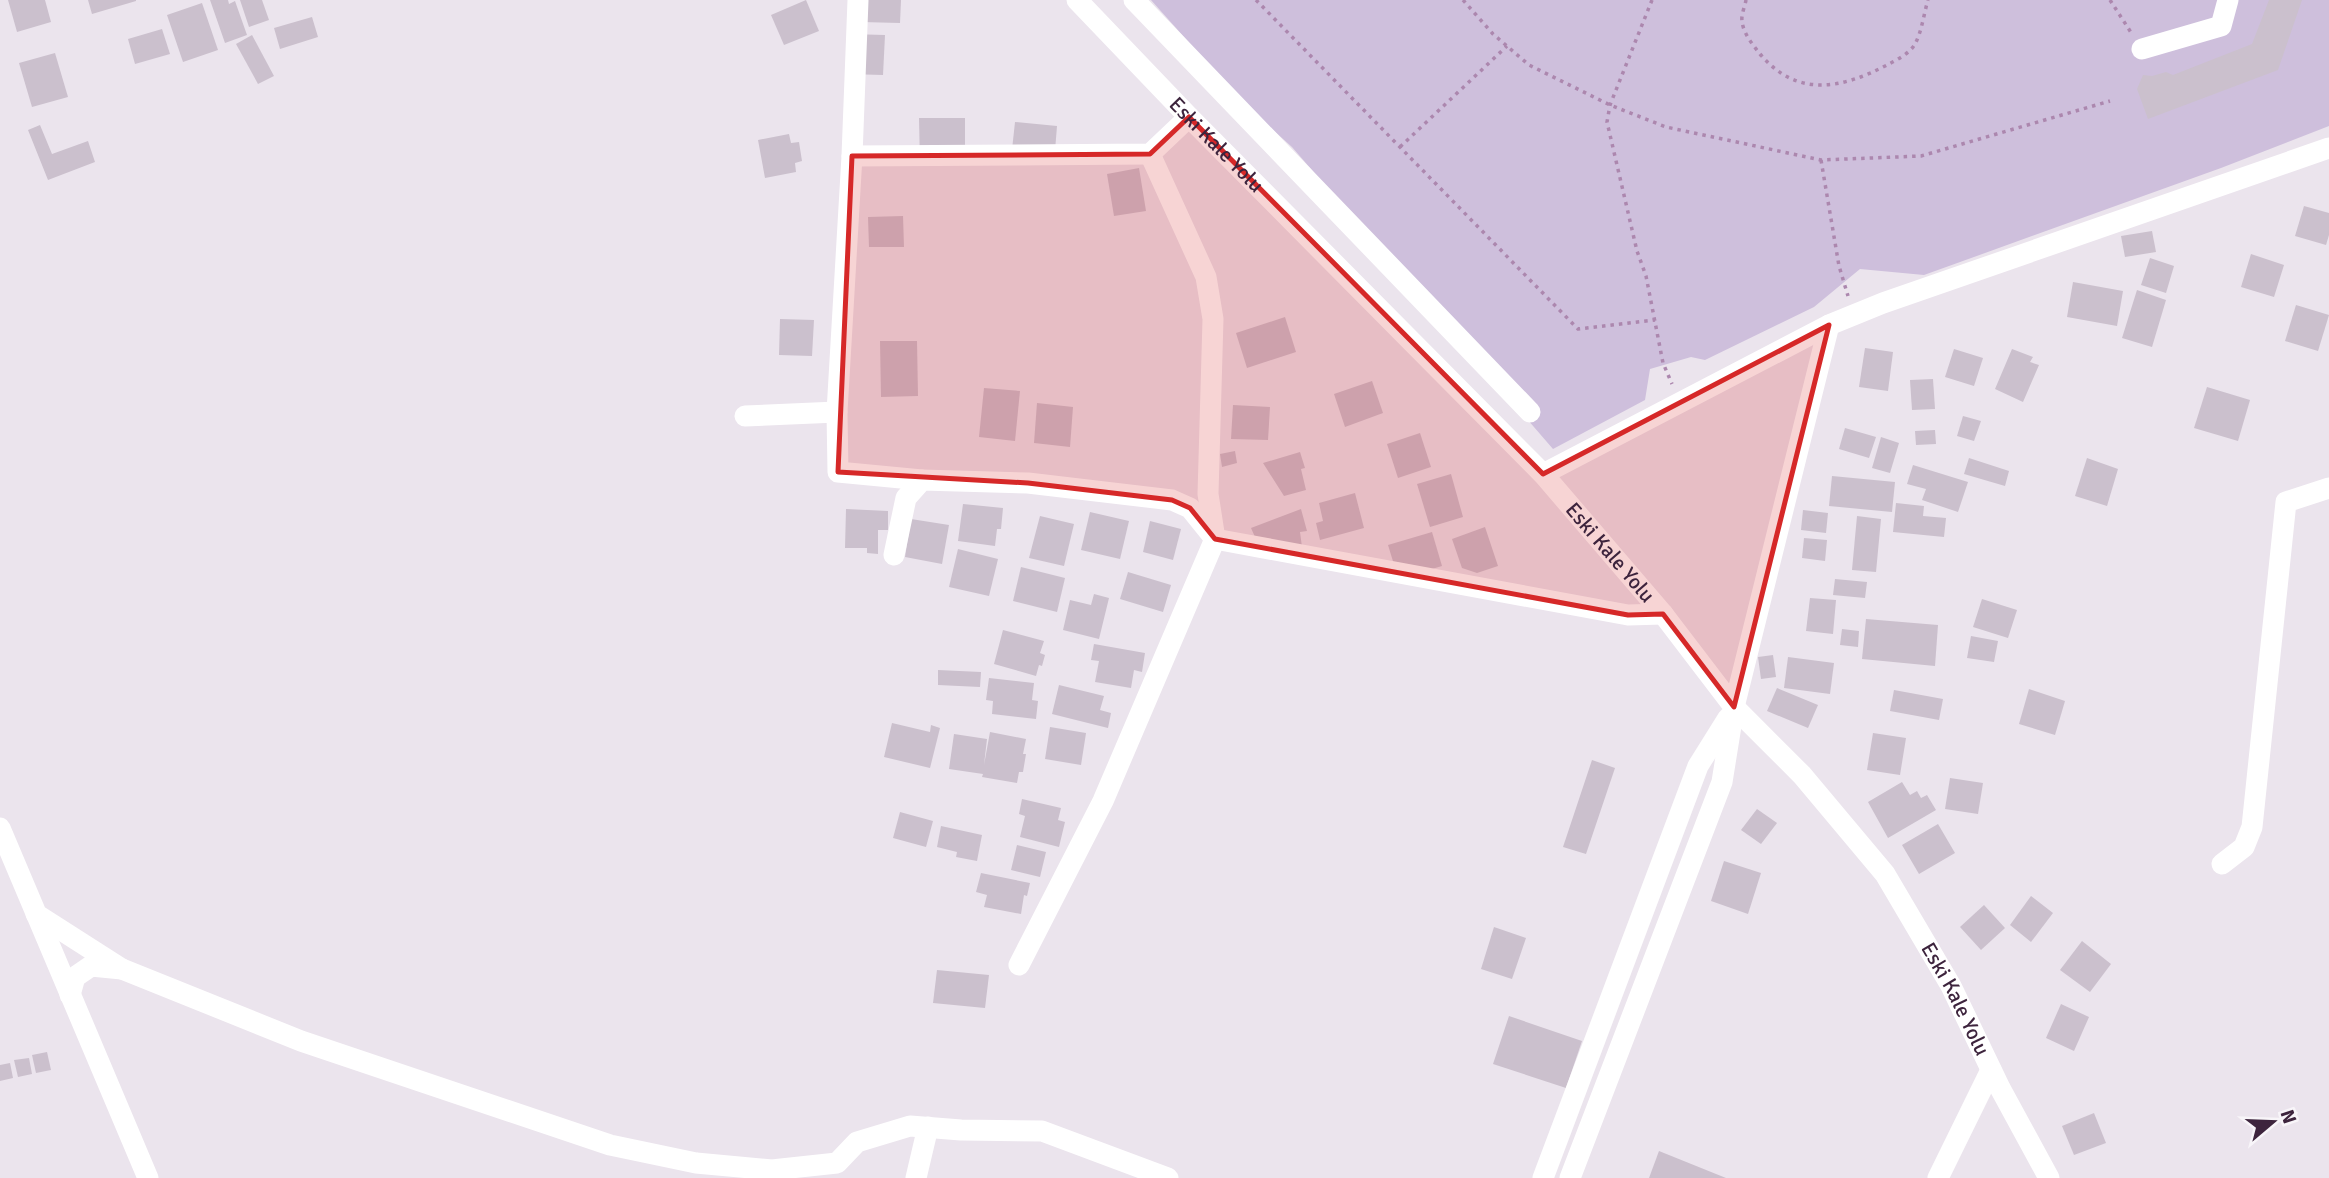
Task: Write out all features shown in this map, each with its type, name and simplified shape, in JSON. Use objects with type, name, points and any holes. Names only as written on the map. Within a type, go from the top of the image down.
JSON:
[{"type":"street","points":[[858,0],[852,156],[836,412],[838,472],[922,480],[1028,483],[1172,500],[1190,508],[1215,538],[1628,615],[1663,614]]},
{"type":"street","name":"Eski Kale Yolu","points":[[1077,0],[1189,117],[1544,474],[1663,614],[1734,707],[1802,775],[1885,874],[1951,986],[1991,1070],[2049,1178]]},
{"type":"street","points":[[1133,0],[1530,412]]},
{"type":"street","points":[[2142,49],[2221,26],[2228,0]]},
{"type":"street","points":[[852,156],[1150,154],[1189,117]]},
{"type":"street","points":[[1544,474],[1679,402],[1854,315],[2329,148]]},
{"type":"street","points":[[1019,965],[1103,802],[1215,538],[1208,494],[1213,319],[1206,277],[1150,154]]},
{"type":"street","points":[[1570,1178],[1722,782],[1734,707],[1829,326]]},
{"type":"street","points":[[746,416],[836,412]]},
{"type":"street","points":[[894,555],[905,498],[922,480]]},
{"type":"street","points":[[2222,864],[2244,847],[2252,827],[2286,502],[2329,488]]},
{"type":"street","points":[[1543,1178],[1698,766],[1734,707]]},
{"type":"street","points":[[0,828],[148,1178]]},
{"type":"street","points":[[36,914],[122,969],[327,1050],[610,1145],[696,1170],[772,1170],[837,1163],[857,1142],[910,1126],[1042,1131],[1168,1178]]},
{"type":"street","points":[[70,995],[75,977],[91,966],[122,969]]},
{"type":"street","points":[[1938,1178],[1991,1070]]},
{"type":"street","points":[[916,1178],[929,1127]]},
{"type":"path","points":[[1256,0],[1578,329],[1655,320]]},
{"type":"path","points":[[1463,0],[1529,65],[1610,105],[1666,127],[1821,160],[1921,156],[2110,101]]},
{"type":"path","points":[[1652,0],[1610,105],[1607,122],[1637,251],[1646,276],[1663,363],[1679,402]]},
{"type":"path","points":[[1746,0],[1742,21],[1751,42],[1768,63],[1792,81],[1816,86],[1843,83],[1870,74],[1897,60],[1916,44],[1927,0]]},
{"type":"path","points":[[2110,0],[2142,49]]},
{"type":"path","points":[[1400,147],[1507,46]]},
{"type":"path","points":[[1821,160],[1839,266],[1854,315]]},
{"type":"highlighted area","points":[[1189,117],[1543,474],[1829,325],[1734,707],[1663,614],[1628,615],[1215,539],[1190,508],[1172,500],[1028,483],[838,472],[852,156],[1150,154]]},
{"type":"shaded area","points":[[1151,0],[2329,0],[2329,126],[2221,168],[1924,275],[1860,269],[1814,307],[1705,360],[1691,357],[1650,369],[1645,400],[1553,449],[1292,147],[1243,103]]},
{"type":"building","points":[[8,0],[45,0],[51,22],[17,32]]},
{"type":"building","points":[[88,0],[136,0],[136,1],[92,14]]},
{"type":"building","points":[[210,0],[228,0],[229,4],[235,1],[247,35],[225,43]]},
{"type":"building","points":[[240,0],[262,0],[269,20],[249,27]]},
{"type":"building","points":[[806,0],[819,31],[784,45],[771,15]]},
{"type":"building","points":[[862,0],[901,0],[900,23],[861,22]]},
{"type":"building","points":[[2269,0],[2302,0],[2278,70],[2148,119],[2137,89],[2143,75],[2152,76],[2166,72],[2173,75],[2252,44]]},
{"type":"building","points":[[202,3],[218,50],[183,62],[167,15]]},
{"type":"building","points":[[312,17],[318,37],[280,49],[274,28]]},
{"type":"building","points":[[162,29],[170,54],[135,64],[128,39]]},
{"type":"building","points":[[849,34],[885,35],[883,75],[847,74]]},
{"type":"building","points":[[252,35],[274,76],[258,84],[236,44]]},
{"type":"building","points":[[55,53],[68,97],[32,107],[19,63]]},
{"type":"building","points":[[919,118],[965,118],[965,164],[920,164]]},
{"type":"building","points":[[1015,122],[1057,126],[1054,163],[1011,159]]},
{"type":"building","points":[[40,125],[52,154],[88,141],[95,162],[48,180],[28,130]]},
{"type":"building","points":[[789,134],[791,143],[799,142],[802,161],[795,163],[796,172],[765,178],[758,140]]},
{"type":"building","points":[[1139,168],[1146,211],[1114,216],[1107,174]]},
{"type":"building","points":[[2304,206],[2329,213],[2326,245],[2295,236]]},
{"type":"building","points":[[903,216],[904,247],[869,247],[868,217]]},
{"type":"building","points":[[2152,231],[2156,252],[2125,257],[2121,236]]},
{"type":"building","points":[[2251,254],[2284,265],[2274,297],[2241,287]]},
{"type":"building","points":[[2150,258],[2174,266],[2166,293],[2141,285]]},
{"type":"building","points":[[2073,282],[2123,291],[2117,326],[2067,317]]},
{"type":"building","points":[[2137,290],[2166,300],[2152,347],[2122,338]]},
{"type":"building","points":[[2296,305],[2329,315],[2318,351],[2285,341]]},
{"type":"building","points":[[1285,317],[1296,352],[1247,368],[1236,333]]},
{"type":"building","points":[[780,319],[814,320],[812,356],[779,355]]},
{"type":"building","points":[[880,341],[917,341],[918,396],[881,397]]},
{"type":"building","points":[[1865,348],[1893,352],[1888,391],[1859,387]]},
{"type":"building","points":[[1954,349],[1983,358],[1974,386],[1945,377]]},
{"type":"building","points":[[2012,349],[2033,357],[2030,362],[2039,365],[2023,402],[1995,389]]},
{"type":"building","points":[[1933,379],[1935,409],[1912,410],[1910,380]]},
{"type":"building","points":[[1372,381],[1383,413],[1345,427],[1334,394]]},
{"type":"building","points":[[2207,387],[2250,400],[2238,441],[2194,428]]},
{"type":"building","points":[[984,388],[1020,391],[1015,441],[979,437]]},
{"type":"building","points":[[1037,403],[1073,407],[1070,447],[1034,443]]},
{"type":"building","points":[[1233,405],[1270,407],[1268,440],[1231,439]]},
{"type":"building","points":[[1963,416],[1981,421],[1974,441],[1957,436]]},
{"type":"building","points":[[1845,428],[1876,437],[1869,458],[1839,449]]},
{"type":"building","points":[[1935,430],[1936,444],[1916,445],[1915,431]]},
{"type":"building","points":[[1420,433],[1431,467],[1398,478],[1387,444]]},
{"type":"building","points":[[1881,437],[1899,443],[1890,473],[1872,468]]},
{"type":"building","points":[[1235,451],[1237,463],[1222,467],[1220,454]]},
{"type":"building","points":[[1300,452],[1305,468],[1301,469],[1306,490],[1284,496],[1263,463]]},
{"type":"building","points":[[1969,458],[2009,471],[2005,486],[1964,474]]},
{"type":"building","points":[[2087,458],[2118,469],[2107,506],[2075,496]]},
{"type":"building","points":[[1913,465],[1968,482],[1958,512],[1922,500],[1926,489],[1907,484]]},
{"type":"building","points":[[1451,474],[1463,517],[1430,527],[1417,484]]},
{"type":"building","points":[[1832,476],[1895,482],[1892,512],[1829,506]]},
{"type":"building","points":[[1355,493],[1364,528],[1320,540],[1316,523],[1323,521],[1319,503]]},
{"type":"building","points":[[1896,503],[1924,506],[1923,516],[1946,518],[1944,537],[1893,532]]},
{"type":"building","points":[[963,504],[1003,508],[1001,529],[997,529],[995,546],[958,541]]},
{"type":"building","points":[[846,509],[888,511],[888,530],[878,530],[878,554],[867,553],[867,548],[845,548]]},
{"type":"building","points":[[1301,509],[1307,531],[1300,532],[1302,547],[1255,537],[1251,528]]},
{"type":"building","points":[[1803,510],[1828,513],[1826,533],[1801,530]]},
{"type":"building","points":[[1090,512],[1129,521],[1120,559],[1081,550]]},
{"type":"building","points":[[1040,516],[1074,524],[1064,566],[1029,558]]},
{"type":"building","points":[[1857,516],[1881,519],[1876,572],[1852,570]]},
{"type":"building","points":[[911,519],[949,525],[942,564],[905,557]]},
{"type":"building","points":[[1150,521],[1181,529],[1173,560],[1143,552]]},
{"type":"building","points":[[1485,527],[1498,566],[1477,573],[1462,568],[1452,539]]},
{"type":"building","points":[[1432,532],[1442,566],[1415,574],[1396,571],[1388,545]]},
{"type":"building","points":[[1804,538],[1827,540],[1825,561],[1802,558]]},
{"type":"building","points":[[958,549],[998,559],[989,596],[949,587]]},
{"type":"building","points":[[1021,567],[1065,578],[1057,612],[1013,601]]},
{"type":"building","points":[[1128,572],[1171,585],[1163,612],[1120,599]]},
{"type":"building","points":[[1835,579],[1867,582],[1865,598],[1833,595]]},
{"type":"building","points":[[1094,594],[1109,598],[1099,639],[1063,630],[1070,600],[1091,605]]},
{"type":"building","points":[[1810,598],[1836,600],[1833,634],[1806,631]]},
{"type":"building","points":[[1982,599],[2017,610],[2008,638],[1973,627]]},
{"type":"building","points":[[1866,619],[1938,625],[1935,666],[1862,659]]},
{"type":"building","points":[[1842,629],[1859,631],[1858,647],[1840,645]]},
{"type":"building","points":[[1003,630],[1044,641],[1040,653],[1045,655],[1036,676],[994,664]]},
{"type":"building","points":[[1971,636],[1998,641],[1994,662],[1967,658]]},
{"type":"building","points":[[1094,644],[1145,653],[1142,672],[1134,670],[1131,688],[1095,682],[1099,661],[1091,660]]},
{"type":"building","points":[[1773,655],[1776,677],[1761,679],[1758,657]]},
{"type":"building","points":[[1788,657],[1834,663],[1830,694],[1784,688]]},
{"type":"building","points":[[938,670],[981,672],[980,687],[938,685]]},
{"type":"building","points":[[989,678],[1034,683],[1032,700],[1038,701],[1036,719],[992,714],[993,701],[986,700]]},
{"type":"building","points":[[1059,685],[1104,696],[1100,710],[1111,713],[1108,728],[1052,714]]},
{"type":"building","points":[[1777,688],[1818,705],[1808,728],[1767,711]]},
{"type":"building","points":[[2029,689],[2065,701],[2055,735],[2019,724]]},
{"type":"building","points":[[1894,690],[1943,699],[1939,720],[1890,711]]},
{"type":"building","points":[[892,723],[930,732],[931,725],[940,728],[930,768],[884,757]]},
{"type":"building","points":[[1050,727],[1086,733],[1081,765],[1045,759]]},
{"type":"building","points":[[990,732],[1026,739],[1023,772],[1019,772],[1017,783],[949,769],[954,734],[987,739],[984,765]]},
{"type":"building","points":[[1873,733],[1906,738],[1900,775],[1867,770]]},
{"type":"building","points":[[1592,760],[1615,768],[1586,854],[1563,847]]},
{"type":"building","points":[[1950,778],[1983,783],[1978,814],[1945,809]]},
{"type":"building","points":[[1902,782],[1910,795],[1917,791],[1921,798],[1927,795],[1936,810],[1888,838],[1868,802]]},
{"type":"building","points":[[1022,799],[1061,808],[1058,820],[1065,822],[1059,847],[1020,837],[1025,816],[1019,814]]},
{"type":"building","points":[[1757,809],[1777,823],[1761,844],[1741,830]]},
{"type":"building","points":[[900,812],[933,821],[926,847],[893,838]]},
{"type":"building","points":[[1938,824],[1955,853],[1919,874],[1902,845]]},
{"type":"building","points":[[941,826],[982,835],[977,861],[956,857],[957,852],[937,847]]},
{"type":"building","points":[[1017,845],[1046,852],[1040,877],[1011,870]]},
{"type":"building","points":[[1724,861],[1761,873],[1748,914],[1711,901]]},
{"type":"building","points":[[981,873],[1030,883],[1027,896],[1024,895],[1021,914],[984,907],[987,895],[976,892]]},
{"type":"building","points":[[2031,896],[2053,913],[2031,942],[2010,925]]},
{"type":"building","points":[[1984,905],[2005,928],[1981,950],[1960,927]]},
{"type":"building","points":[[1494,927],[1526,938],[1512,979],[1481,969]]},
{"type":"building","points":[[2082,941],[2111,964],[2090,992],[2060,970]]},
{"type":"building","points":[[937,970],[989,975],[985,1008],[933,1003]]},
{"type":"building","points":[[2061,1004],[2089,1017],[2074,1051],[2046,1038]]},
{"type":"building","points":[[1509,1016],[1582,1041],[1566,1088],[1493,1064]]},
{"type":"building","points":[[47,1052],[51,1070],[36,1073],[32,1055]]},
{"type":"building","points":[[29,1058],[32,1074],[18,1077],[14,1060]]},
{"type":"building","points":[[10,1063],[13,1078],[0,1081],[0,1065]]},
{"type":"building","points":[[2094,1113],[2106,1143],[2074,1155],[2062,1126]]},
{"type":"building","points":[[1659,1151],[1726,1178],[1649,1178]]}]
